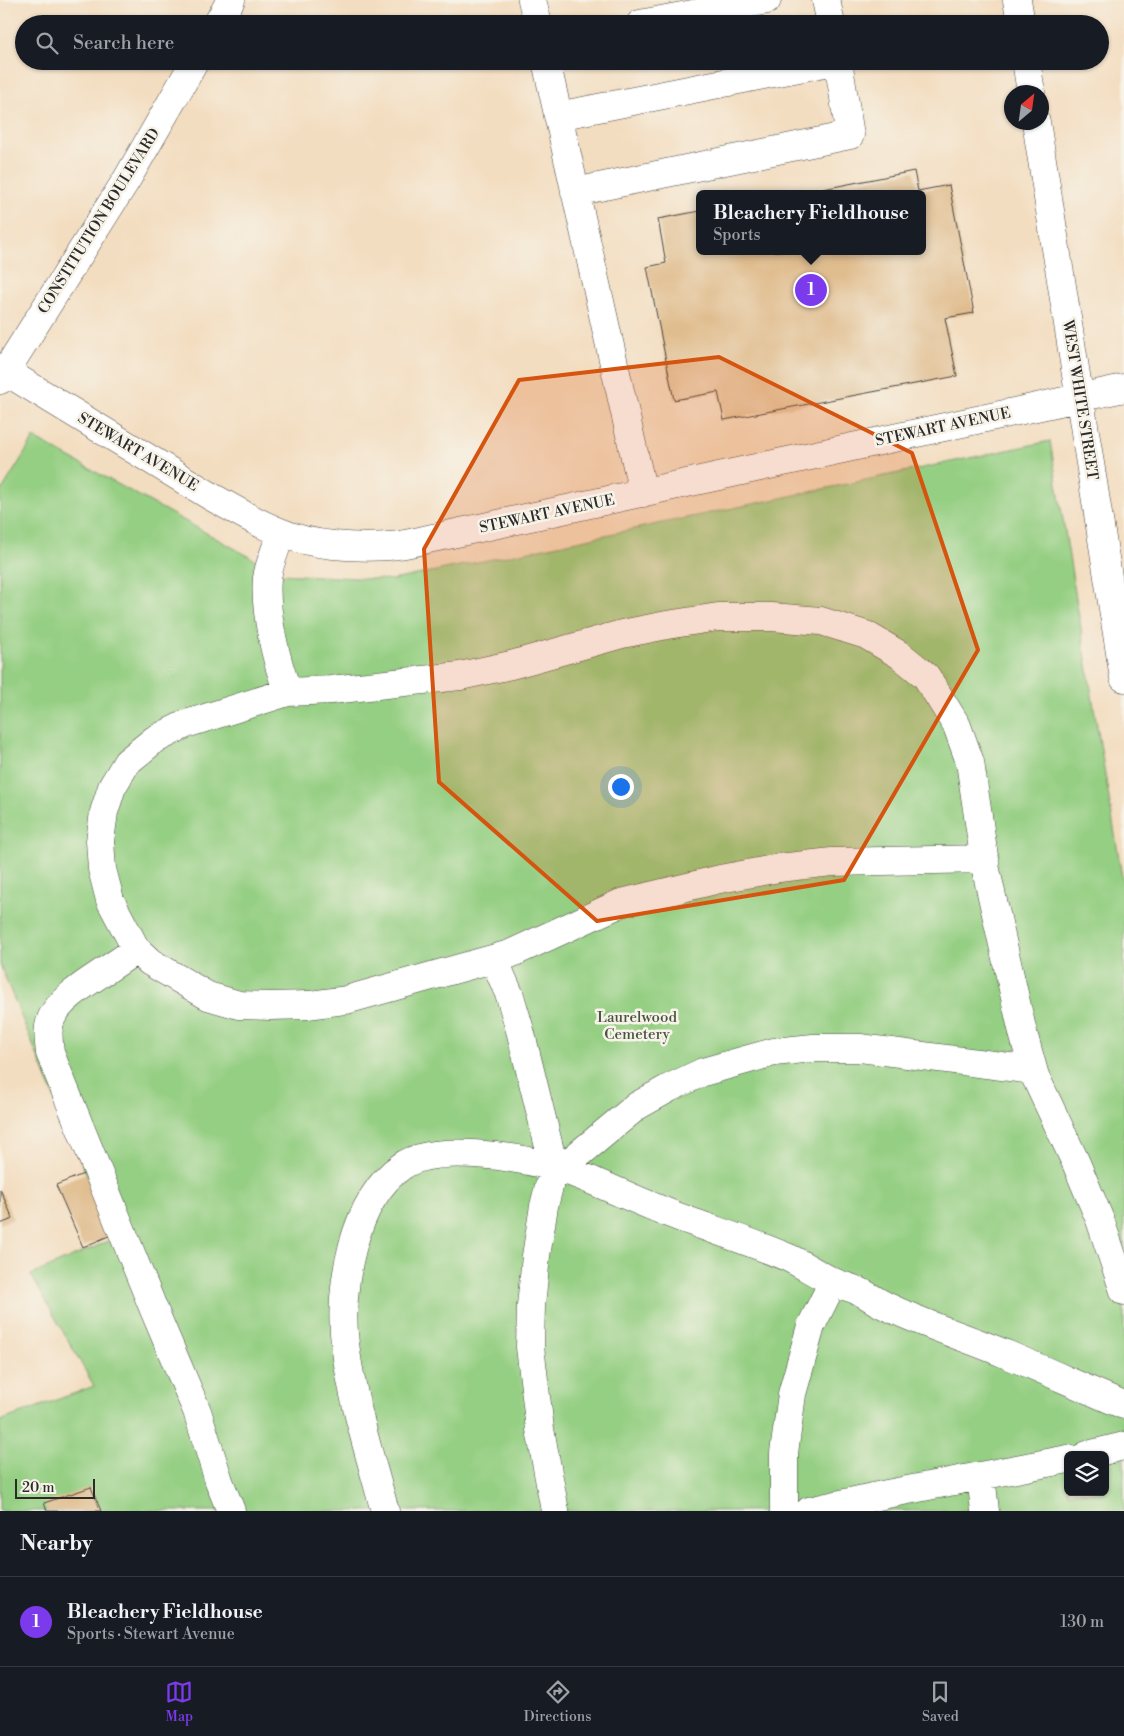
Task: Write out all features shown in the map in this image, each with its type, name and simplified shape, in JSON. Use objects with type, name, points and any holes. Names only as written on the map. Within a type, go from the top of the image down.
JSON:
[{"type":"street","points":[[222,15],[231,0]]},
{"type":"street","points":[[532,0],[536,15]]},
{"type":"street","points":[[688,15],[767,0]]},
{"type":"street","points":[[826,0],[829,15]]},
{"type":"street","points":[[1017,0],[1020,15]]},
{"type":"street","name":"CONSTITUTION BOULEVARD","points":[[2,376],[127,179],[191,70]]},
{"type":"street","points":[[548,70],[643,493]]},
{"type":"street","points":[[558,116],[791,70]]},
{"type":"street","points":[[575,192],[850,134],[838,70]]},
{"type":"street","points":[[1027,70],[1030,85]]},
{"type":"street","name":"WEST WHITE STREET","points":[[1037,130],[1124,678]]},
{"type":"street","name":"STEWART AVENUE","points":[[2,376],[212,497],[281,533],[312,541],[344,546],[390,546],[438,537],[1124,388]]},
{"type":"street","points":[[281,533],[268,576],[267,595],[280,670],[288,692]]},
{"type":"street","points":[[985,860],[832,862],[779,868],[720,879],[621,903],[510,954],[494,959],[346,1000],[309,1005],[270,1006],[239,1005],[208,996],[150,962],[136,949],[110,900],[102,869],[100,841],[104,812],[112,787],[128,762],[154,740],[186,724],[288,692],[331,690],[460,676],[510,665],[622,634],[718,617],[772,617],[821,621],[866,635],[900,655],[926,676],[957,726],[970,762],[985,860],[1011,984],[1033,1070],[1080,1171],[1100,1220],[1124,1291]]},
{"type":"street","points":[[136,949],[70,995],[56,1008],[49,1022],[48,1038],[50,1053],[197,1411],[219,1482],[231,1511]]},
{"type":"street","points":[[494,959],[510,996],[557,1168]]},
{"type":"street","points":[[555,1511],[540,1429],[530,1347],[531,1306],[536,1256],[544,1206],[557,1168],[637,1106],[669,1088],[703,1072],[774,1052],[813,1048],[860,1048],[1033,1070]]},
{"type":"street","points":[[385,1511],[362,1425],[345,1343],[344,1304],[349,1262],[357,1230],[370,1203],[384,1183],[402,1166],[421,1157],[444,1153],[522,1160],[557,1168],[791,1259],[833,1282],[859,1291],[884,1306],[1010,1356],[1124,1405]]},
{"type":"street","points":[[784,1511],[784,1453],[792,1394],[811,1326],[833,1282]]},
{"type":"street","points":[[1103,1451],[1124,1446]]},
{"type":"street","points":[[809,1511],[1064,1460]]},
{"type":"street","points":[[981,1476],[985,1511]]},
{"type":"highlighted area","points":[[719,357],[912,453],[978,650],[844,880],[597,921],[439,782],[424,549],[519,380]]},
{"type":"green space","name":"Laurelwood Cemetery","points":[[34,438],[281,574],[393,580],[1050,441],[1124,889],[1124,1511],[0,1511],[0,1421],[94,1386],[31,1275],[113,1239],[0,965],[0,493]]},
{"type":"building","points":[[914,171],[918,190],[818,190]]},
{"type":"building","points":[[949,185],[974,313],[945,318],[957,376],[724,420],[718,392],[674,400],[647,267],[666,263],[658,219],[696,212],[696,255],[926,255],[926,190],[923,190]]},
{"type":"building","points":[[86,1173],[111,1235],[83,1247],[56,1185]]},
{"type":"building","points":[[0,1189],[13,1219],[0,1224]]},
{"type":"building","points":[[91,1487],[101,1511],[47,1511],[44,1503]]},
{"type":"place","name":"Bleachery Fieldhouse","points":[[811,290]]}]
